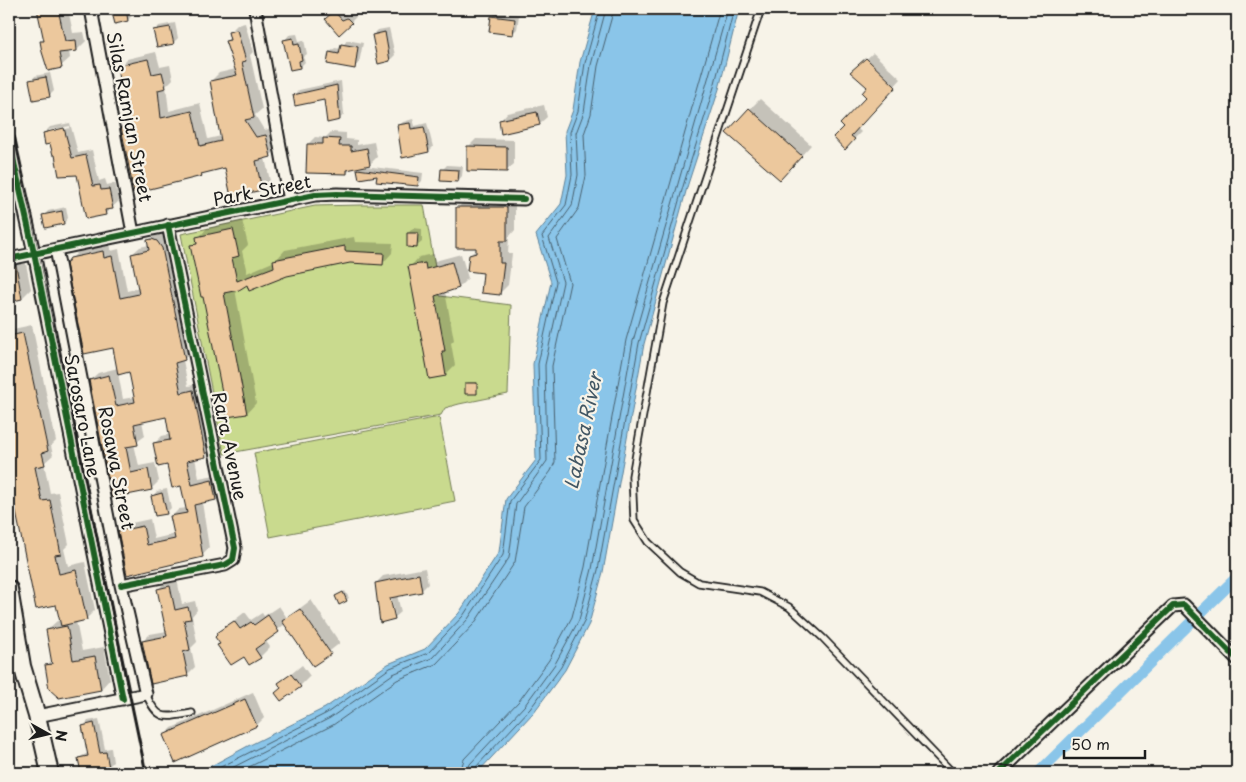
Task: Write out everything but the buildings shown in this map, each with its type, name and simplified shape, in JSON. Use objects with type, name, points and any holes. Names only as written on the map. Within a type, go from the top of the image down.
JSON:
[{"type":"main road","points":[[9,589],[16,667],[37,716],[50,773]]},
{"type":"street","name":"Silas Ramjan Street","points":[[91,9],[133,233]]},
{"type":"street","points":[[255,9],[290,201]]},
{"type":"street","name":"Sarosaro Lane","points":[[9,140],[34,253],[123,699]]},
{"type":"street","name":"Park Street","points":[[9,258],[290,201],[337,194],[524,199]]},
{"type":"street","name":"Rara Avenue","points":[[121,585],[225,565],[233,560],[234,554],[233,538],[168,225]]},
{"type":"street","name":"Rosawa Street","points":[[56,249],[121,585],[146,694]]},
{"type":"street","points":[[999,773],[1173,606],[1184,605],[1237,659]]},
{"type":"street","points":[[37,716],[146,694]]},
{"type":"lane","points":[[761,9],[663,303],[632,476],[634,520],[648,542],[680,572],[699,583],[760,592],[789,608],[823,638],[953,773]]},
{"type":"lane","points":[[146,694],[154,711],[162,716],[192,713]]},
{"type":"green space","points":[[424,205],[440,296],[511,305],[508,394],[445,408],[441,415],[224,454],[181,234],[315,206]]},
{"type":"green space","points":[[439,417],[455,501],[270,537],[254,453]]},
{"type":"water","name":"Labasa River","points":[[595,9],[739,9],[719,89],[688,184],[644,344],[603,572],[589,624],[565,670],[534,712],[477,773],[198,773],[325,708],[388,664],[425,649],[459,613],[499,552],[506,499],[536,460],[533,364],[551,282],[536,235],[561,204],[567,175],[565,131],[573,110],[580,62]]},
{"type":"waterway","points":[[1038,773],[1237,577]]},
{"type":"railway","points":[[9,117],[146,773]]},
{"type":"cycle path","points":[[9,140],[34,253],[123,699]]},
{"type":"cycle path","points":[[9,259],[315,195],[524,199]]},
{"type":"cycle path","points":[[121,585],[225,565],[233,560],[235,548],[168,225]]},
{"type":"cycle path","points":[[999,773],[1173,606],[1184,605],[1237,659]]}]
